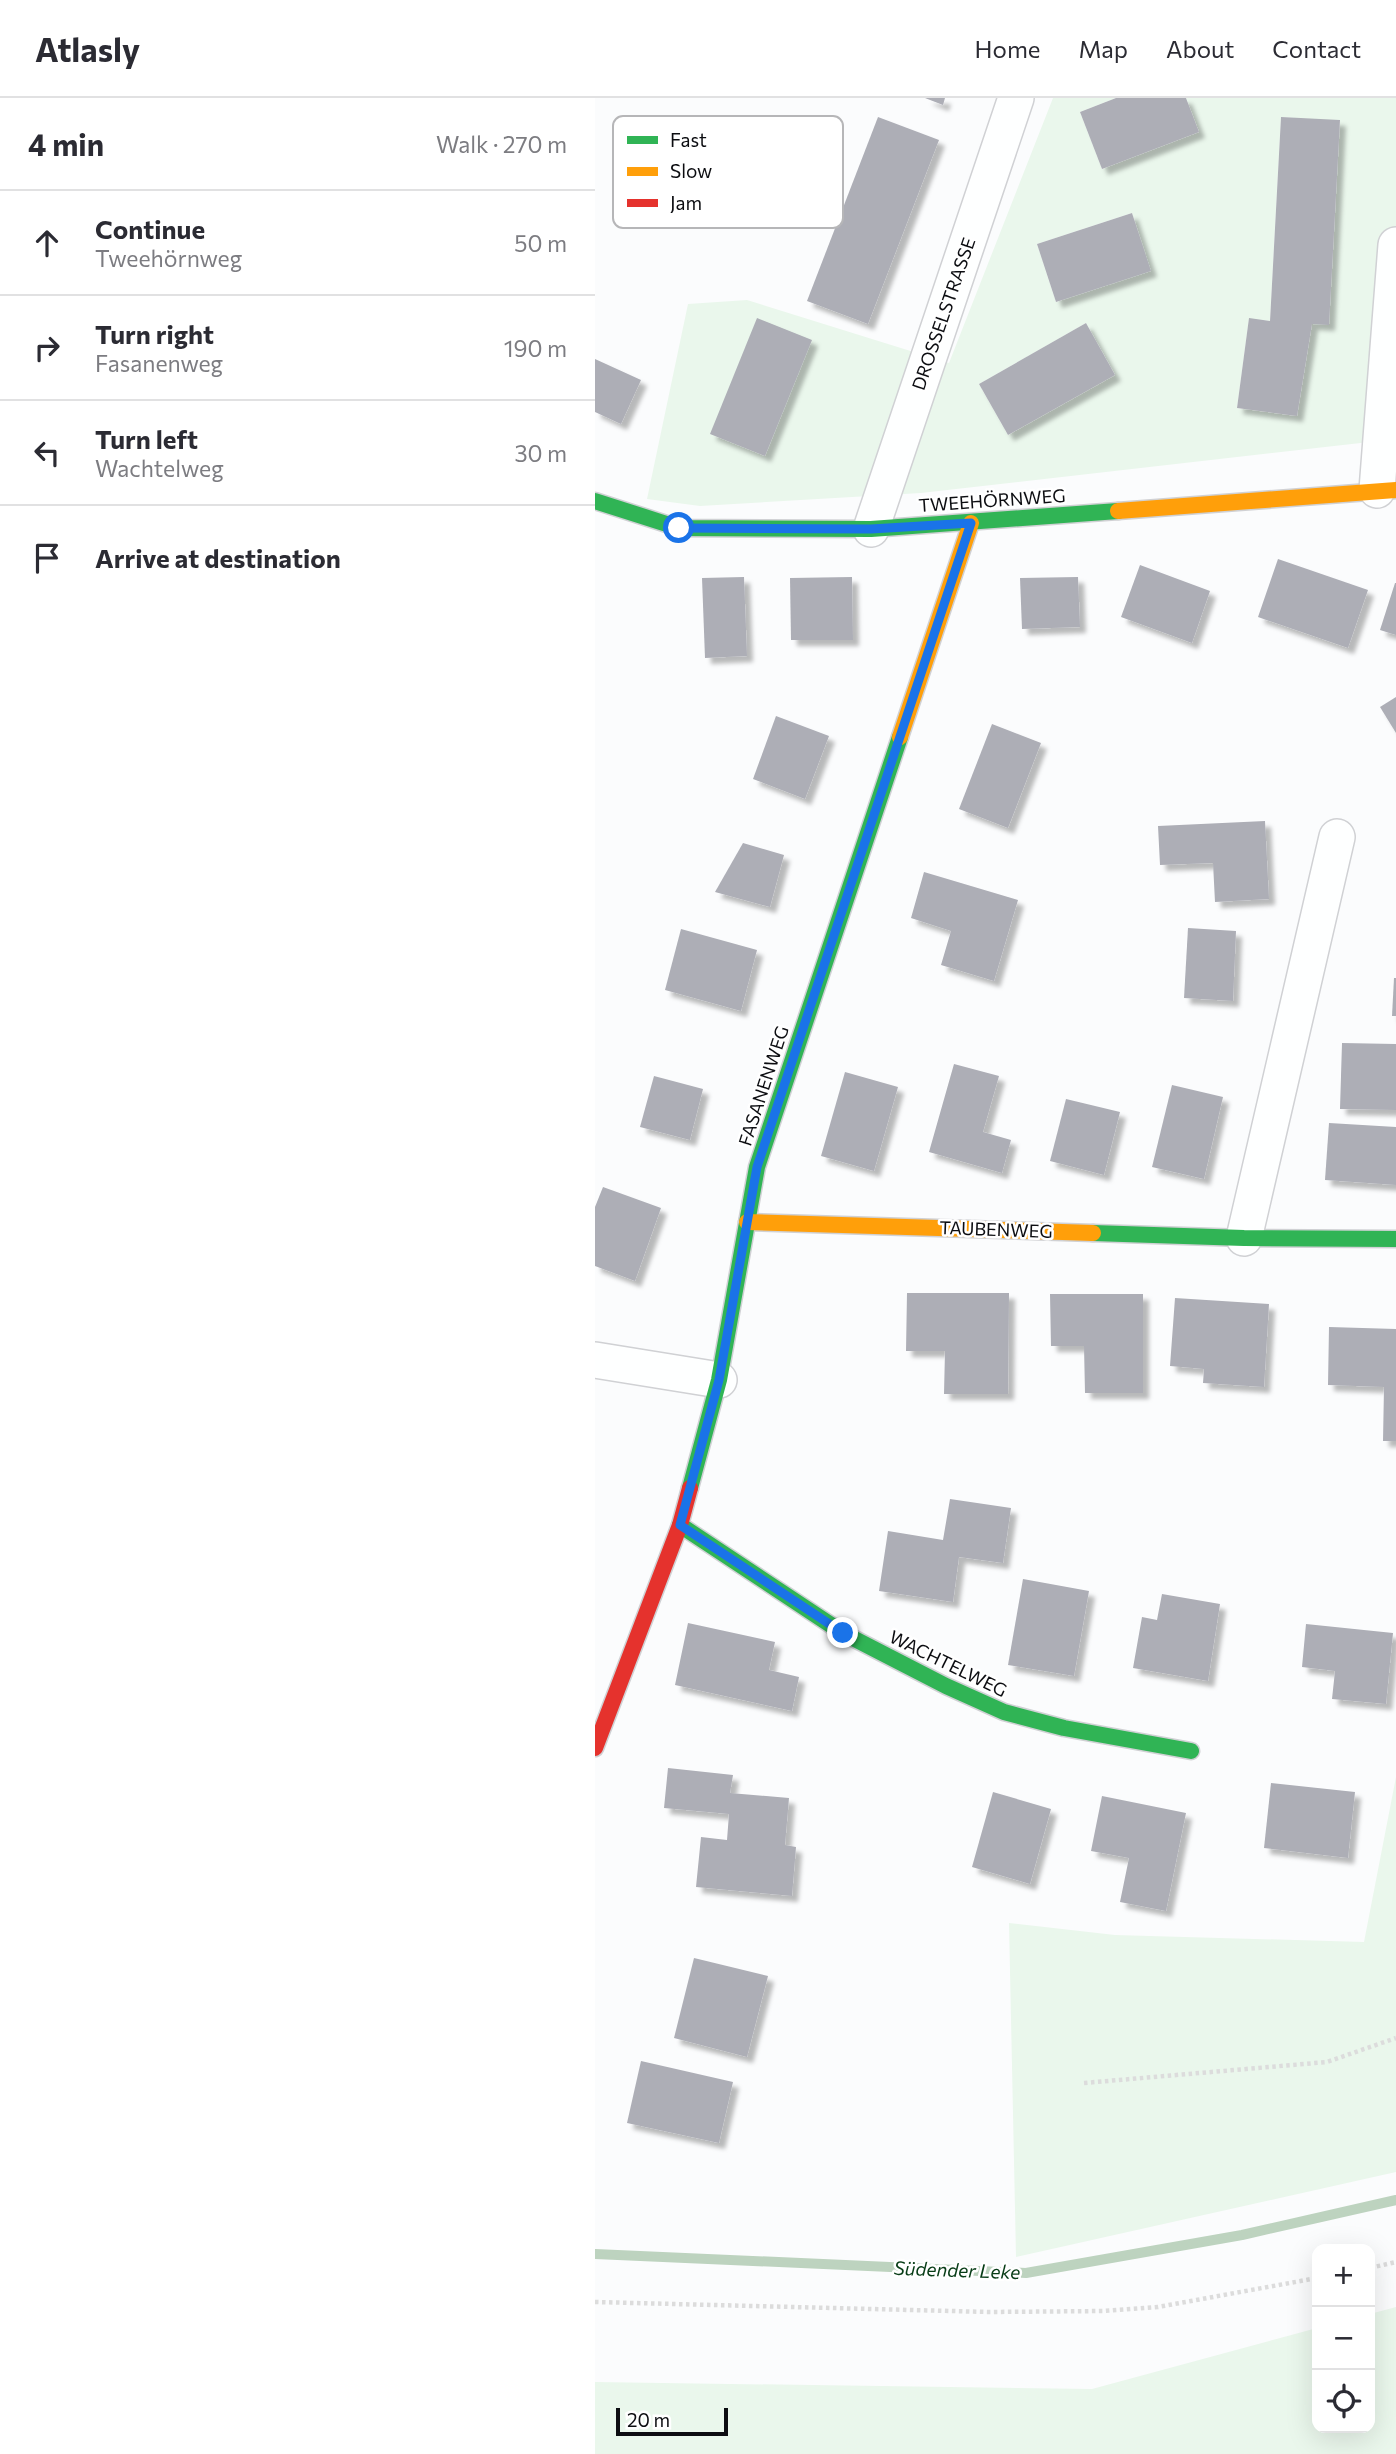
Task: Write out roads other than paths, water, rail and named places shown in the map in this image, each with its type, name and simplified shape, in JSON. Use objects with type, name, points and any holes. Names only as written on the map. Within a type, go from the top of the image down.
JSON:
[{"type":"street","name":"DROSSELSTRASSE","points":[[871,529],[1016,98]]},
{"type":"street","points":[[1386,490],[1396,244]]},
{"type":"street","name":"TWEEHÖRNWEG","points":[[595,501],[679,528],[871,529],[1386,490]]},
{"type":"street","name":"FASANENWEG","points":[[595,1748],[680,1525],[719,1380],[757,1167],[971,523]]},
{"type":"street","points":[[1244,1238],[1337,837]]},
{"type":"street","name":"TAUBENWEG","points":[[747,1222],[1244,1238],[1396,1238]]},
{"type":"street","points":[[595,1360],[719,1380]]},
{"type":"street","name":"WACHTELWEG","points":[[680,1525],[843,1633],[946,1686],[1004,1712],[1064,1728],[1191,1751]]},
{"type":"waterway","name":"Südender Leke","points":[[595,2254],[1026,2273],[1242,2235],[1396,2200]]}]
